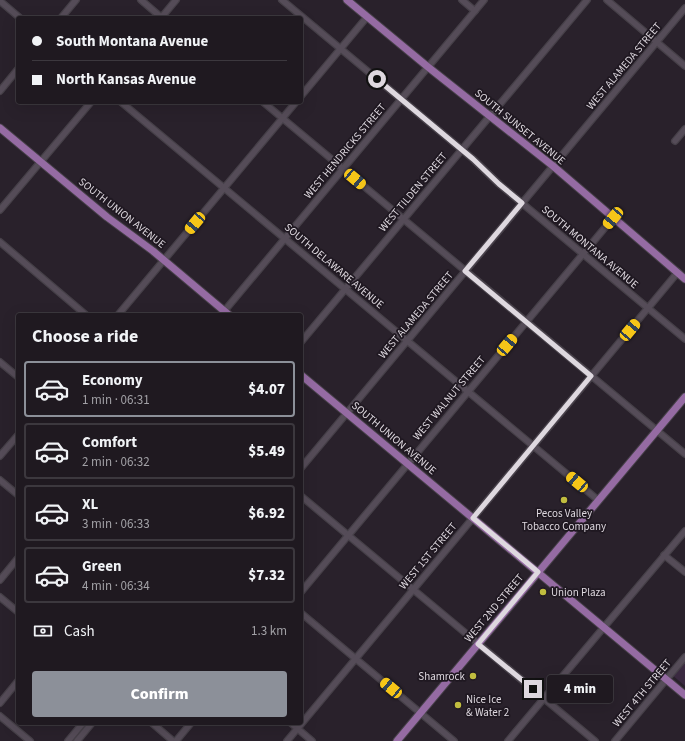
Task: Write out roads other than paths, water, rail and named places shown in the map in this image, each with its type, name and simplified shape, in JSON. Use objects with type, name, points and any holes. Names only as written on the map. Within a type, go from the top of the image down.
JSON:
[{"type":"main road","name":"SOUTH SUNSET AVENUE","points":[[347,0],[428,67],[553,166],[685,279]]},
{"type":"main road","name":"SOUTH UNION AVENUE","points":[[0,128],[112,222],[164,260],[224,313]]},
{"type":"main road","name":"SOUTH UNION AVENUE","points":[[303,377],[685,695]]},
{"type":"main road","name":"WEST 2ND STREET","points":[[397,741],[685,397]]},
{"type":"street","points":[[63,16],[76,0]]},
{"type":"street","points":[[141,0],[160,16]]},
{"type":"street","points":[[164,16],[176,0]]},
{"type":"street","name":"SOUTH MONTANA AVENUE","points":[[282,0],[301,16]]},
{"type":"street","points":[[462,0],[475,11]]},
{"type":"street","name":"WEST HENDRICKS STREET","points":[[226,313],[285,239],[484,0]]},
{"type":"street","name":"WEST TILDEN STREET","points":[[303,340],[587,0]]},
{"type":"street","points":[[607,0],[685,66]]},
{"type":"street","points":[[0,1],[18,16]]},
{"type":"street","name":"WEST ALAMEDA STREET","points":[[303,466],[685,8]]},
{"type":"street","points":[[303,94],[367,17]]},
{"type":"street","name":"SOUTH MONTANA AVENUE","points":[[303,18],[685,339]]},
{"type":"street","points":[[0,91],[16,71]]},
{"type":"street","points":[[0,210],[89,104]]},
{"type":"street","name":"SOUTH DELAWARE AVENUE","points":[[123,104],[598,500]]},
{"type":"street","points":[[265,104],[685,454]]},
{"type":"street","points":[[120,313],[294,104]]},
{"type":"street","points":[[675,142],[685,129]]},
{"type":"street","name":"WEST WALNUT STREET","points":[[303,590],[613,218]]},
{"type":"street","points":[[0,242],[84,313]]},
{"type":"street","name":"WEST 1ST STREET","points":[[303,721],[678,272]]},
{"type":"street","points":[[0,362],[16,375]]},
{"type":"street","points":[[0,456],[16,437]]},
{"type":"street","points":[[0,480],[16,493]]},
{"type":"street","points":[[303,498],[595,741]]},
{"type":"street","points":[[508,741],[685,530]]},
{"type":"street","points":[[664,555],[685,572]]},
{"type":"street","points":[[0,580],[16,560]]},
{"type":"street","points":[[0,597],[16,610]]},
{"type":"street","points":[[303,615],[454,741]]},
{"type":"street","name":"WEST 4TH STREET","points":[[615,741],[685,658]]},
{"type":"street","points":[[0,703],[16,683]]},
{"type":"street","points":[[0,716],[30,741]]},
{"type":"street","points":[[68,741],[81,725]]},
{"type":"street","points":[[77,741],[90,725]]},
{"type":"street","points":[[154,725],[173,741]]},
{"type":"street","points":[[176,741],[189,725]]},
{"type":"street","points":[[293,725],[312,741]]},
{"type":"street","name":"WEST 1ST STREET","points":[[287,741],[300,725]]},
{"type":"place","name":"Pecos Valley Tobacco Company","points":[[564,500]]},
{"type":"place","name":"Union Plaza","points":[[543,592]]},
{"type":"place","name":"Shamrock","points":[[473,676]]},
{"type":"place","name":"Nice Ice & Water 2","points":[[458,705]]}]
